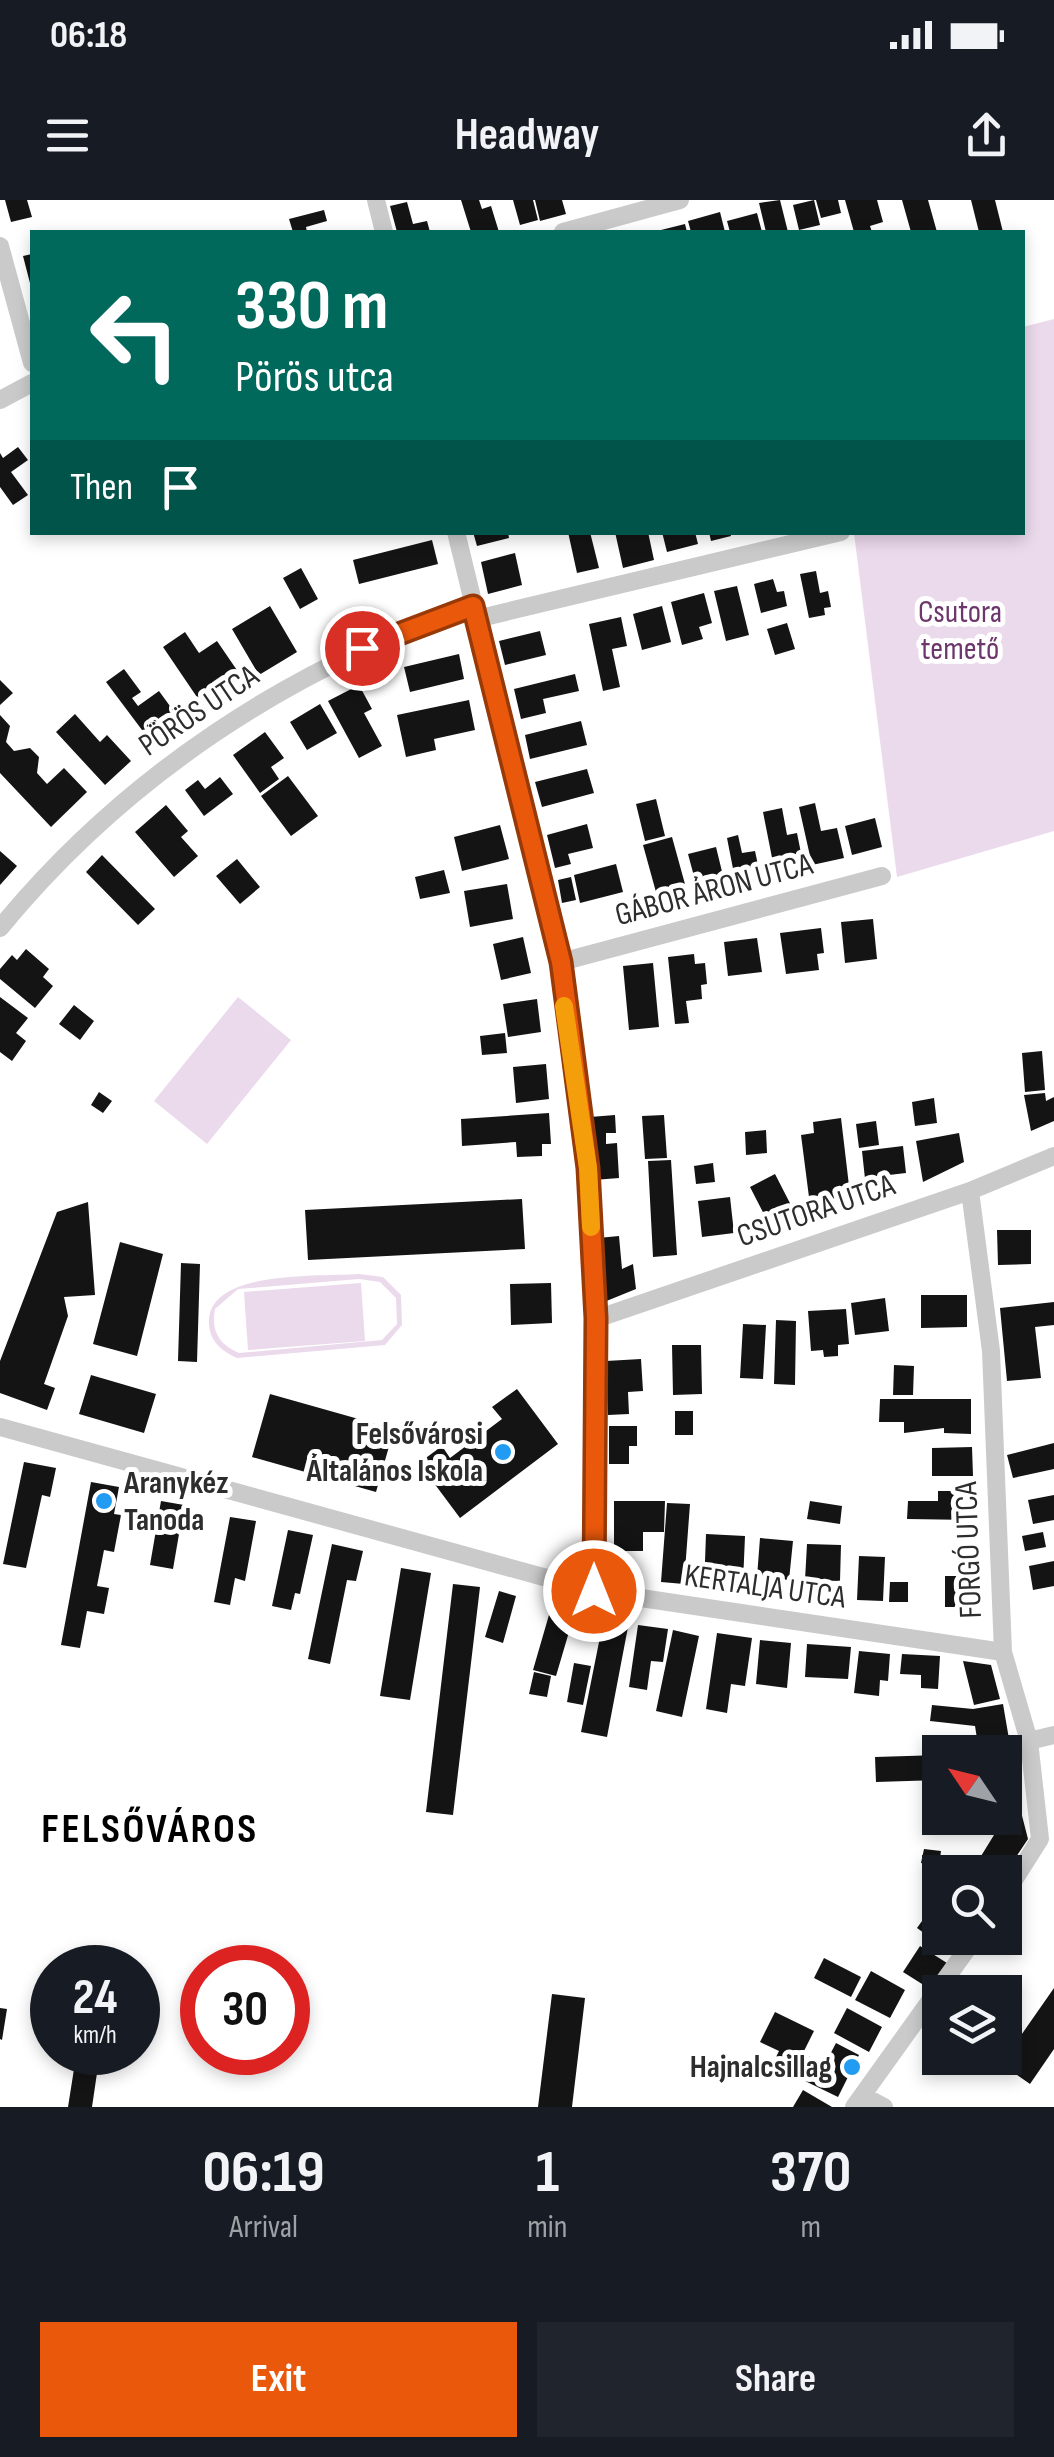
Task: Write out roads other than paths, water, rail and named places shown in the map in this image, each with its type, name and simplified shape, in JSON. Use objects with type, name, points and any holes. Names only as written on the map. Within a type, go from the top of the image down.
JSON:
[{"type":"street","points":[[376,200],[384,230]]},
{"type":"street","points":[[570,230],[680,200]]},
{"type":"street","points":[[0,246],[30,356]]},
{"type":"street","points":[[0,400],[30,383]]},
{"type":"street","points":[[457,535],[561,962],[588,1168],[596,1318],[594,1591]]},
{"type":"street","name":"PÖRÖS UTCA","points":[[0,928],[34,887],[120,804],[217,731],[346,656],[394,633],[827,535]]},
{"type":"street","name":"GÁBOR ÁRON UTCA","points":[[561,962],[882,876]]},
{"type":"street","name":"CSUTORA UTCA","points":[[596,1318],[970,1190],[1054,1156]]},
{"type":"street","name":"FORGÓ UTCA","points":[[970,1190],[992,1351],[1003,1652],[1029,1741],[1040,1838],[1022,1867]]},
{"type":"street","name":"KERTALJA UTCA","points":[[0,1427],[594,1591],[1003,1652]]},
{"type":"street","points":[[1029,1741],[1054,1734]]},
{"type":"street","points":[[884,2107],[858,2102],[963,1955]]},
{"type":"place","name":"Felsővárosi Általános Iskola","points":[[503,1452]]},
{"type":"place","name":"Aranykéz Tanoda","points":[[104,1501]]},
{"type":"place","name":"Hajnalcsillag","points":[[852,2067]]},
{"type":"district","name":"FELSŐVÁROS","points":[[150,1829]]},
{"type":"park label","name":"Csutora temető","points":[[960,630]]}]
